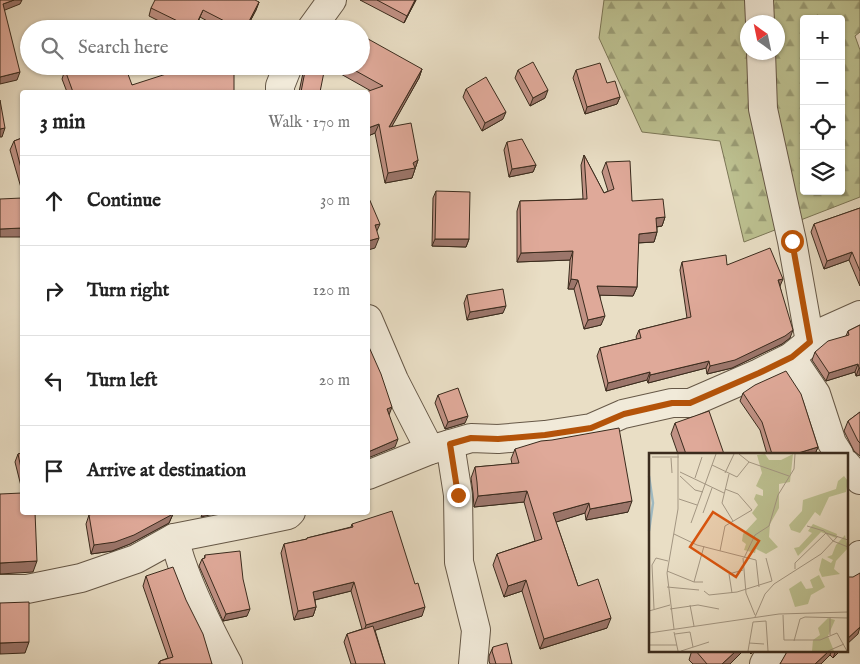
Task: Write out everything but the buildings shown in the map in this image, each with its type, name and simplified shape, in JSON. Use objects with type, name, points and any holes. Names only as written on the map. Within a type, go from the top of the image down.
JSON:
[{"type":"street","points":[[318,20],[332,0]]},
{"type":"street","points":[[759,0],[760,15]]},
{"type":"street","points":[[761,60],[763,109],[792,241],[801,349],[832,443],[838,453]]},
{"type":"street","points":[[280,90],[284,75]]},
{"type":"street","points":[[370,474],[440,447],[471,438],[498,439],[545,435],[591,428],[624,414],[672,403],[690,403],[759,373],[801,349],[822,332],[860,315]]},
{"type":"street","points":[[370,324],[394,380],[440,447],[458,495],[459,562],[476,630],[473,664]]},
{"type":"street","points":[[848,466],[860,480]]},
{"type":"street","points":[[0,589],[27,589],[81,578],[136,559],[174,538],[284,515]]},
{"type":"street","points":[[174,538],[181,564],[195,597],[209,629],[228,664]]},
{"type":"street","points":[[848,568],[860,555]]},
{"type":"street","points":[[764,664],[771,652]]},
{"type":"green space","points":[[604,0],[860,0],[860,32],[855,36],[860,50],[860,197],[744,242],[720,141],[642,132],[599,38]]},
{"type":"route","points":[[458,495],[450,444],[471,438],[498,439],[545,435],[591,428],[624,414],[672,403],[690,403],[792,357],[810,342],[792,241]]}]
